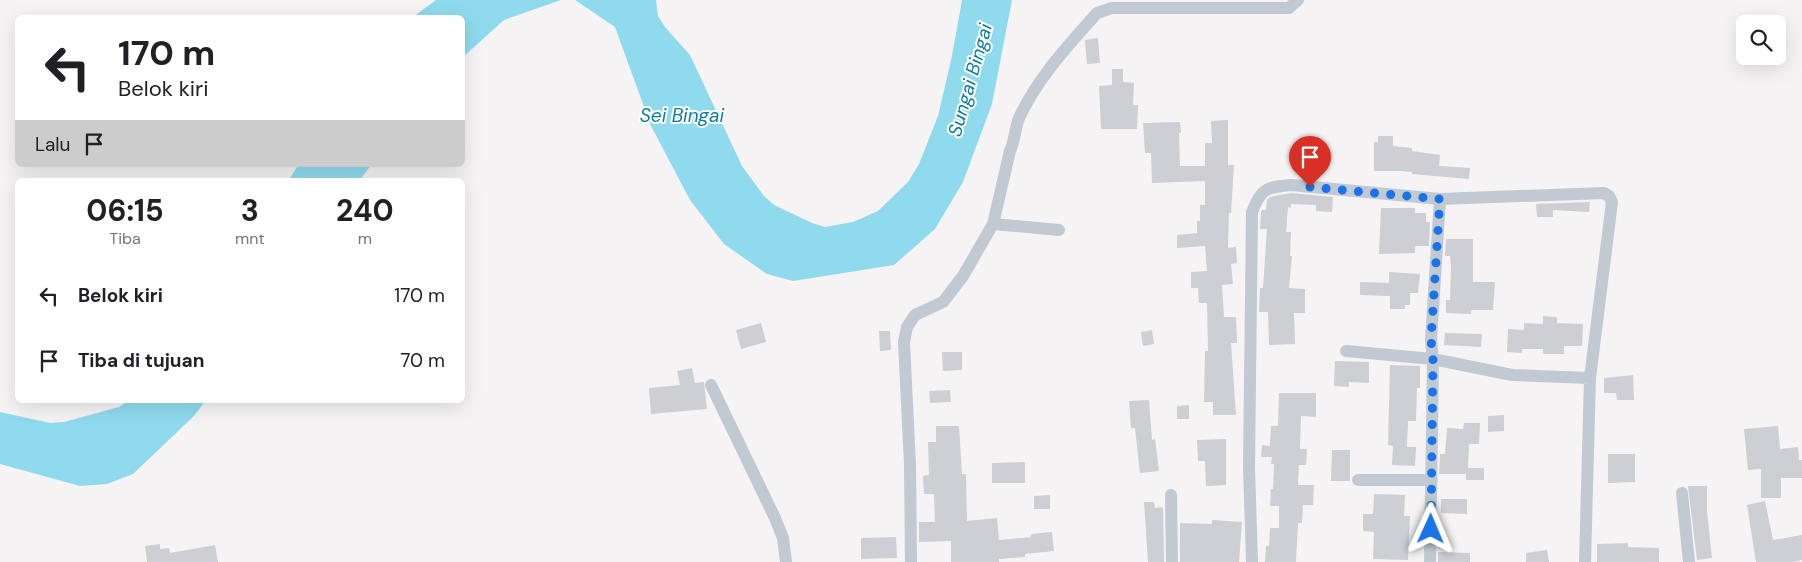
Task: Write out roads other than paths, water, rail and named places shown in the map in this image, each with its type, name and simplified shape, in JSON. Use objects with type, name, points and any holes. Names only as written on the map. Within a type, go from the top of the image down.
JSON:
[{"type":"street","points":[[911,562],[910,465],[904,342],[907,327],[915,315],[943,302],[963,276],[993,224],[1010,151],[1015,140],[1018,120],[1037,84],[1097,13],[1112,8],[1288,8],[1298,0]]},
{"type":"street","points":[[1252,562],[1249,467],[1252,212],[1257,197],[1268,187],[1291,185],[1440,199],[1604,193],[1609,196],[1612,202],[1590,378],[1585,562]]},
{"type":"street","points":[[1430,562],[1433,358],[1431,340],[1440,199]]},
{"type":"street","points":[[993,224],[1060,230]]},
{"type":"street","points":[[1346,351],[1433,358],[1512,375],[1590,378]]},
{"type":"street","points":[[711,385],[775,518],[782,538],[786,562]]},
{"type":"street","points":[[1358,480],[1432,480]]},
{"type":"street","points":[[1682,493],[1689,562]]},
{"type":"street","points":[[1171,495],[1172,562]]},
{"type":"water","points":[[436,0],[561,0],[504,20],[465,55],[465,15],[416,15]]},
{"type":"water","name":"Sei Bingai","points":[[575,0],[656,0],[658,16],[665,27],[690,55],[742,166],[764,196],[774,205],[825,227],[853,222],[878,211],[908,182],[919,164],[938,116],[952,56],[962,0],[1012,0],[992,104],[963,182],[935,229],[894,265],[793,281],[767,274],[724,244],[690,200],[651,126],[615,27]]},
{"type":"water","points":[[297,167],[370,167],[361,178],[290,178]]},
{"type":"water","points":[[125,403],[204,403],[194,416],[133,474],[107,484],[80,486],[0,464],[0,412],[50,423],[64,422],[119,407]]},
{"type":"water label","name":"Sungai Bingai","points":[[970,80]]}]
